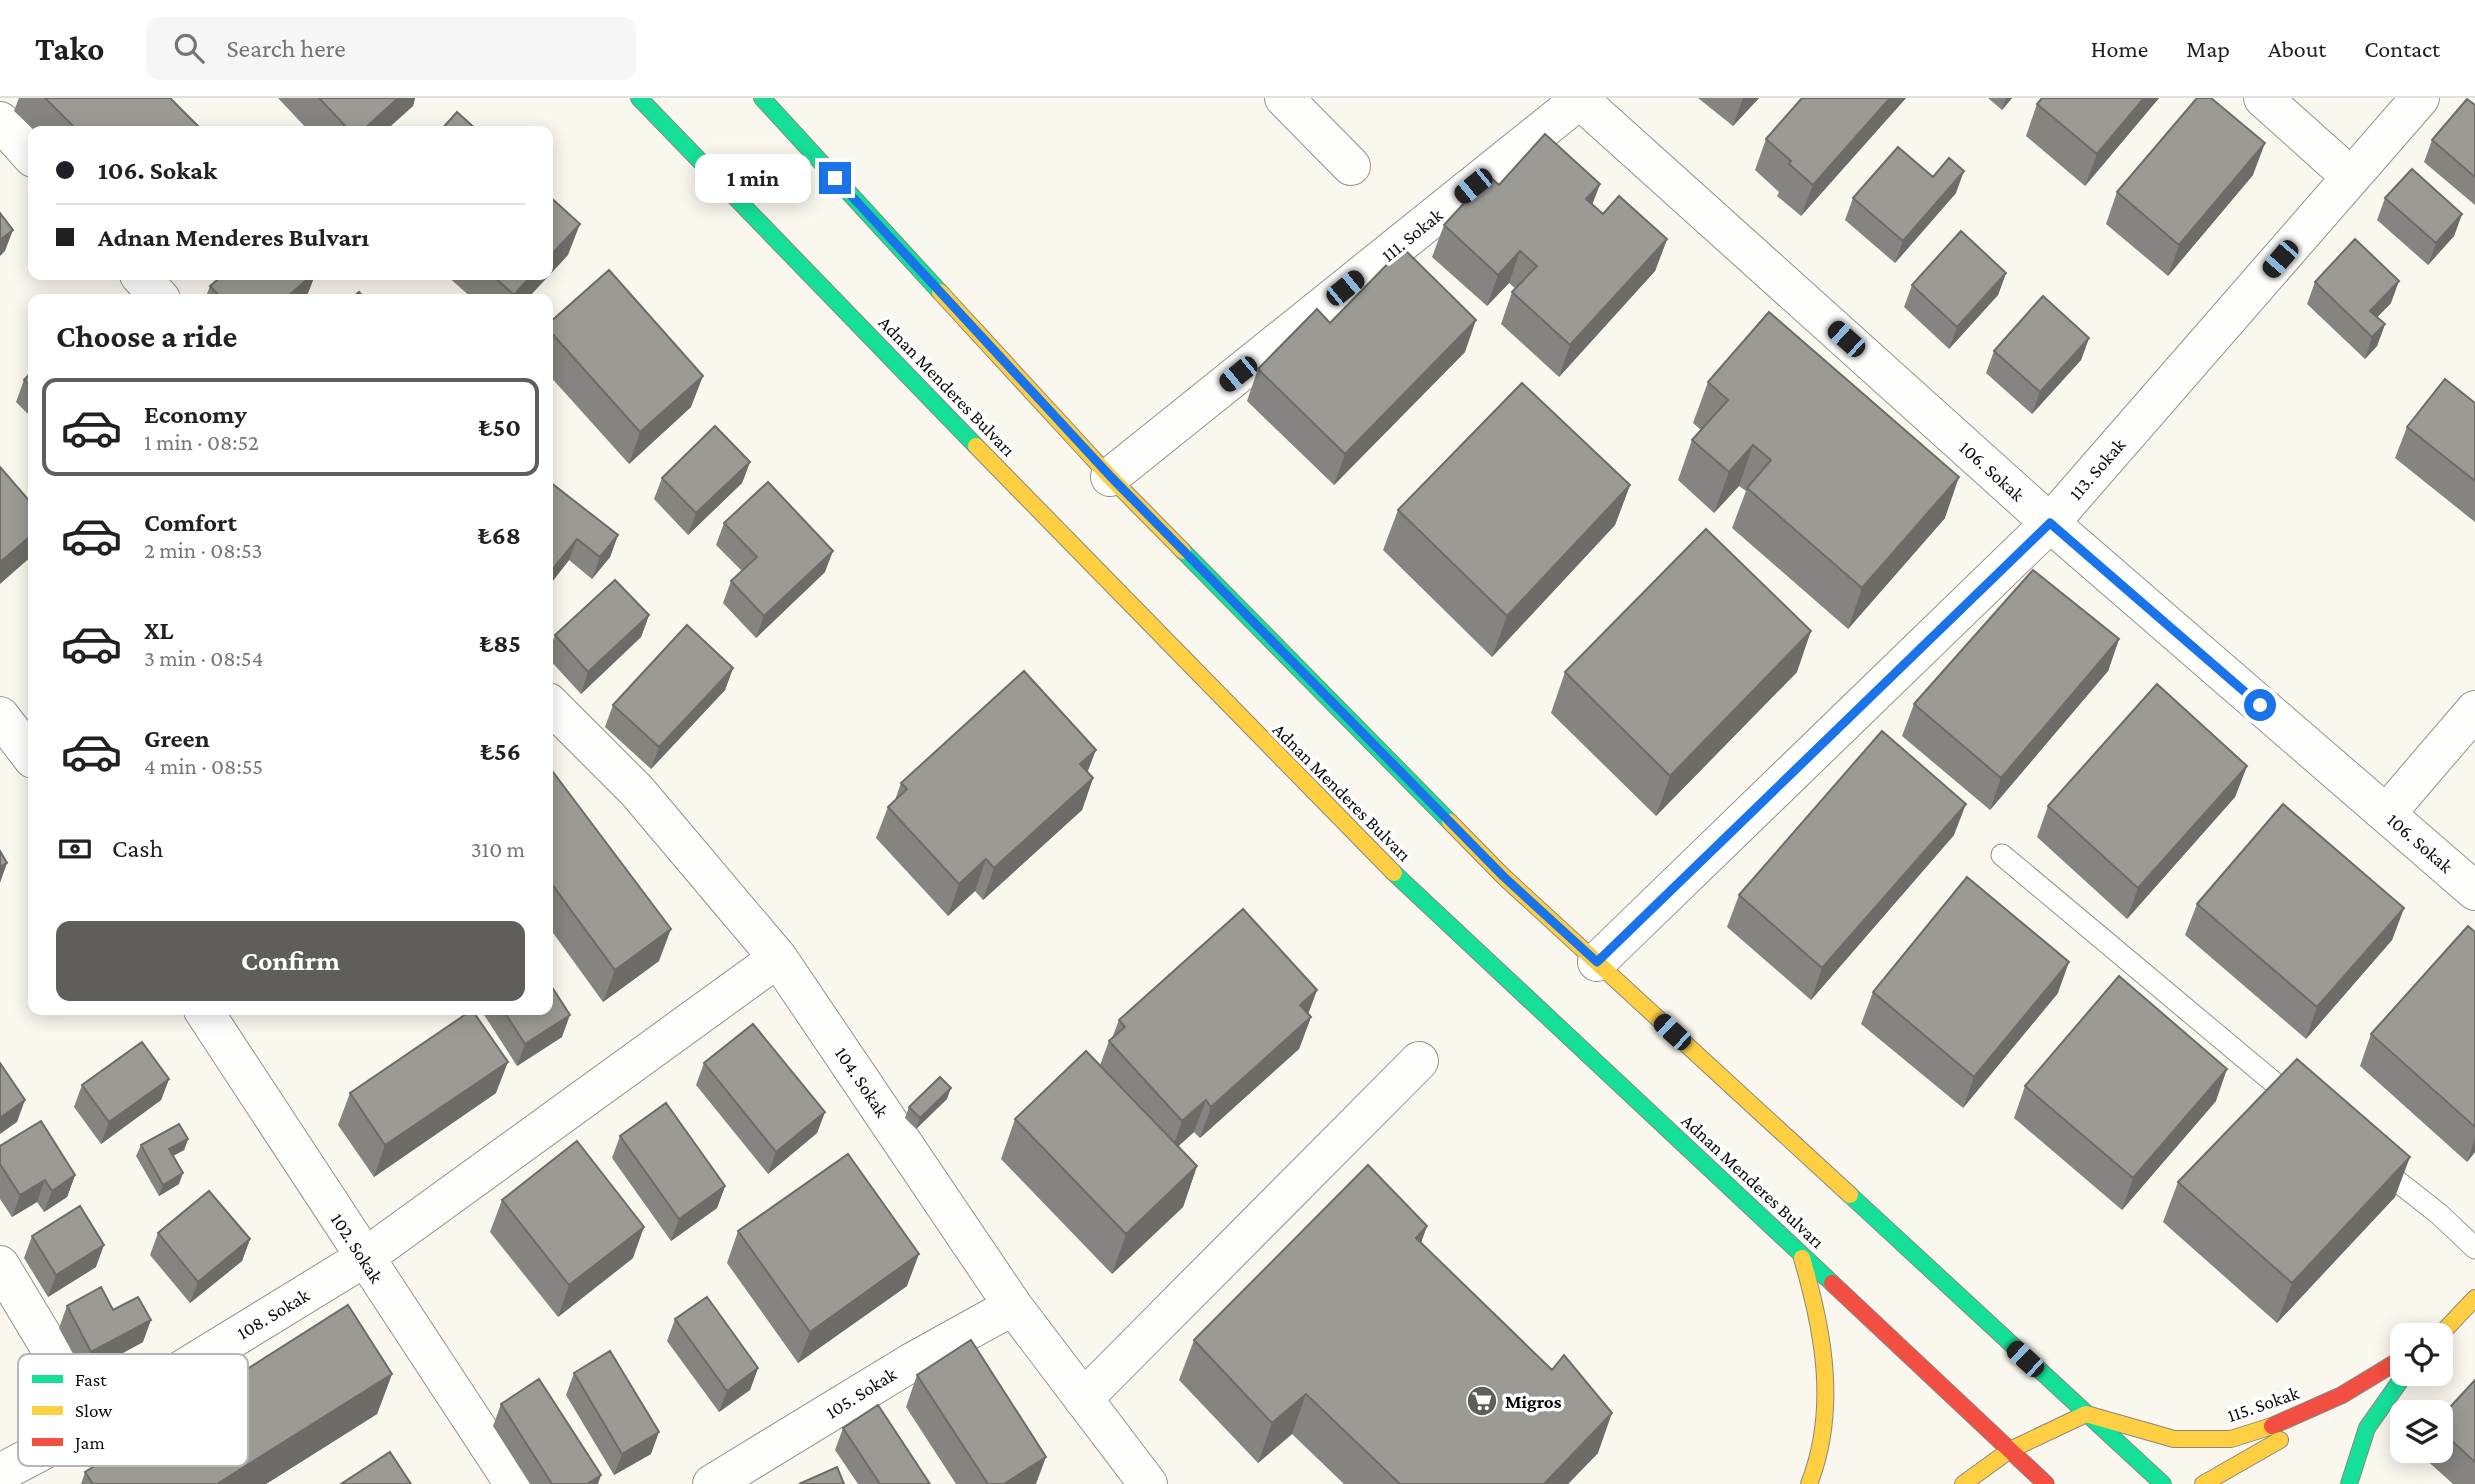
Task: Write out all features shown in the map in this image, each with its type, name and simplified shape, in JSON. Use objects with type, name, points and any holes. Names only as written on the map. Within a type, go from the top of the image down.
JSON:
[{"type":"main road","name":"Adnan Menderes Bulvarı","points":[[639,98],[1361,843],[2046,1484]]},
{"type":"main road","points":[[762,98],[1111,477],[1504,877],[2163,1484]]},
{"type":"main road","points":[[1802,1255],[1817,1305],[1826,1393],[1815,1472],[1809,1484]]},
{"type":"main road","points":[[2451,1323],[2475,1298]]},
{"type":"main road","name":"115. Sokak","points":[[2086,1415],[2174,1438],[2231,1438],[2289,1421],[2342,1395],[2390,1367]]},
{"type":"main road","points":[[2203,1484],[2390,1380]]},
{"type":"main road","points":[[2349,1484],[2367,1428],[2395,1386]]},
{"type":"main road","points":[[1963,1484],[2010,1450],[2086,1415]]},
{"type":"street","points":[[1284,98],[1351,166]]},
{"type":"street","points":[[2263,98],[2351,177]]},
{"type":"street","name":"113. Sokak","points":[[1597,962],[2050,523],[2420,98]]},
{"type":"street","name":"111. Sokak","points":[[1111,477],[1581,99]]},
{"type":"street","name":"106. Sokak","points":[[1581,99],[2050,523],[2475,891]]},
{"type":"street","points":[[0,121],[28,152]]},
{"type":"street","points":[[144,280],[156,294]]},
{"type":"street","name":"104. Sokak","points":[[553,707],[636,791],[778,958],[1013,1307],[1149,1484]]},
{"type":"street","points":[[2386,814],[2475,710]]},
{"type":"street","points":[[0,716],[28,752]]},
{"type":"street","name":"108. Sokak","points":[[208,1354],[364,1258],[778,958]]},
{"type":"street","name":"102. Sokak","points":[[206,1015],[514,1484]]},
{"type":"street","points":[[1083,1399],[1419,1060]]},
{"type":"street","points":[[0,1265],[54,1354]]},
{"type":"street","name":"105. Sokak","points":[[712,1484],[912,1362],[1013,1307]]},
{"type":"street","name":"108. Sokak","points":[[0,1473],[18,1464]]},
{"type":"lane","points":[[2002,855],[2309,1111]]},
{"type":"lane","points":[[2363,1154],[2439,1214],[2475,1248]]},
{"type":"building","points":[[45,98],[170,98],[198,126],[73,126]]},
{"type":"building","points":[[319,98],[398,98],[367,126],[345,126]]},
{"type":"building","points":[[1802,98],[1890,98],[1813,185],[1766,139]]},
{"type":"building","points":[[2042,98],[2144,98],[2097,154],[2037,104]]},
{"type":"building","points":[[2197,98],[2211,98],[2265,143],[2179,245],[2117,192]]},
{"type":"building","points":[[2467,99],[2475,105],[2475,177],[2432,140]]},
{"type":"building","points":[[457,112],[472,126],[444,126]]},
{"type":"building","points":[[1545,134],[1600,184],[1586,199],[1603,214],[1619,196],[1667,239],[1570,345],[1512,292],[1537,266],[1520,251],[1498,275],[1444,225],[1489,176],[1499,185]]},
{"type":"building","points":[[1898,147],[1933,177],[1949,158],[1964,171],[1903,241],[1853,198]]},
{"type":"building","points":[[2412,169],[2462,214],[2436,243],[2385,198]]},
{"type":"building","points":[[553,200],[580,224],[553,253]]},
{"type":"building","points":[[0,213],[13,230],[0,240]]},
{"type":"building","points":[[1961,231],[2006,273],[1957,327],[1912,285]]},
{"type":"building","points":[[2355,239],[2399,281],[2370,311],[2385,324],[2372,337],[2315,282]]},
{"type":"building","points":[[1403,248],[1476,320],[1345,454],[1258,369],[1317,309],[1330,323]]},
{"type":"building","points":[[609,270],[703,376],[640,432],[553,335],[553,320]]},
{"type":"building","points":[[217,280],[306,280],[291,294],[217,294],[210,286]]},
{"type":"building","points":[[498,280],[528,280],[513,294]]},
{"type":"building","points":[[2043,296],[2089,338],[2040,392],[1994,351]]},
{"type":"building","points":[[1769,312],[1959,477],[1862,588],[1747,488],[1771,460],[1753,445],[1729,472],[1692,440],[1728,400],[1708,382]]},
{"type":"building","points":[[2445,379],[2475,403],[2475,481],[2407,427]]},
{"type":"building","points":[[1522,383],[1630,485],[1507,616],[1398,510]]},
{"type":"building","points":[[715,426],[750,462],[696,513],[662,478]]},
{"type":"building","points":[[0,467],[28,499],[28,538],[0,562]]},
{"type":"building","points":[[768,482],[833,551],[764,616],[731,581],[757,557],[724,523]]},
{"type":"building","points":[[553,484],[618,535],[600,557],[577,539],[553,569]]},
{"type":"building","points":[[1706,529],[1811,631],[1670,776],[1565,672]]},
{"type":"building","points":[[2033,570],[2119,639],[2001,778],[1914,704]]},
{"type":"building","points":[[615,580],[649,615],[588,672],[555,635]]},
{"type":"building","points":[[687,625],[733,668],[659,747],[613,705]]},
{"type":"building","points":[[1024,671],[1096,750],[1080,764],[1093,778],[994,868],[986,859],[959,884],[888,807],[907,789],[901,783]]},
{"type":"building","points":[[2157,684],[2247,766],[2138,888],[2048,806]]},
{"type":"building","points":[[1882,731],[1966,804],[1822,968],[1739,895]]},
{"type":"building","points":[[553,772],[671,929],[615,970],[553,886]]},
{"type":"building","points":[[2283,804],[2404,908],[2317,1007],[2197,904]]},
{"type":"building","points":[[0,851],[7,863],[0,867]]},
{"type":"building","points":[[1967,877],[2069,962],[1974,1077],[1873,992]]},
{"type":"building","points":[[1243,909],[1317,990],[1300,1005],[1311,1017],[1211,1107],[1206,1100],[1182,1121],[1109,1041],[1125,1027],[1119,1020]]},
{"type":"building","points":[[2468,926],[2475,932],[2475,1127],[2371,1034]]},
{"type":"building","points":[[2119,976],[2227,1069],[2133,1178],[2025,1086]]},
{"type":"building","points":[[553,989],[570,1015],[525,1044],[506,1015],[553,1015]]},
{"type":"building","points":[[465,1015],[475,1015],[508,1062],[385,1145],[350,1093]]},
{"type":"building","points":[[753,1024],[825,1112],[776,1152],[704,1063]]},
{"type":"building","points":[[142,1042],[169,1079],[109,1122],[82,1085]]},
{"type":"building","points":[[1086,1051],[1197,1166],[1126,1234],[1015,1119]]},
{"type":"building","points":[[2297,1059],[2410,1157],[2292,1283],[2178,1182]]},
{"type":"building","points":[[0,1063],[25,1100],[0,1118]]},
{"type":"building","points":[[940,1077],[951,1088],[920,1118],[909,1107]]},
{"type":"building","points":[[666,1103],[725,1186],[679,1219],[620,1136]]},
{"type":"building","points":[[41,1121],[75,1175],[52,1191],[45,1180],[20,1195],[0,1164],[0,1146]]},
{"type":"building","points":[[179,1124],[188,1139],[169,1149],[183,1173],[163,1185],[141,1145]]},
{"type":"building","points":[[577,1141],[644,1227],[569,1285],[502,1200]]},
{"type":"building","points":[[848,1154],[919,1254],[810,1332],[738,1231]]},
{"type":"building","points":[[1368,1165],[1427,1226],[1416,1238],[1552,1370],[1564,1355],[1612,1413],[1544,1484],[1400,1484],[1306,1394],[1272,1423],[1194,1340]]},
{"type":"building","points":[[209,1191],[250,1239],[198,1282],[158,1233]]},
{"type":"building","points":[[80,1206],[104,1245],[56,1275],[32,1236]]},
{"type":"building","points":[[101,1287],[113,1310],[138,1297],[151,1320],[91,1352],[67,1306]]},
{"type":"building","points":[[707,1297],[758,1368],[727,1391],[675,1319]]},
{"type":"building","points":[[348,1305],[392,1374],[248,1465],[248,1368]]},
{"type":"building","points":[[971,1340],[1046,1457],[1004,1484],[988,1484],[917,1375]]},
{"type":"building","points":[[610,1351],[659,1432],[622,1454],[574,1373]]},
{"type":"building","points":[[539,1379],[601,1475],[587,1484],[552,1484],[501,1404]]},
{"type":"building","points":[[2475,1380],[2475,1462],[2453,1442],[2453,1404]]},
{"type":"building","points":[[878,1405],[930,1484],[880,1484],[843,1428]]},
{"type":"building","points":[[390,1452],[411,1484],[341,1484]]},
{"type":"building","points":[[94,1466],[246,1466],[217,1484],[93,1484],[85,1472]]},
{"type":"building","points":[[837,1467],[844,1484],[799,1484]]},
{"type":"traffic: fast","points":[[639,98],[976,446]]},
{"type":"traffic: fast","points":[[762,98],[940,292]]},
{"type":"traffic: fast","points":[[1183,551],[1450,822]]},
{"type":"traffic: fast","points":[[1394,873],[1832,1283]]},
{"type":"traffic: fast","points":[[1850,1195],[2163,1484]]},
{"type":"traffic: fast","points":[[2349,1484],[2367,1428],[2397,1386]]},
{"type":"traffic: slow","points":[[940,292],[1110,477],[1183,551]]},
{"type":"traffic: slow","points":[[976,446],[1394,873]]},
{"type":"traffic: slow","points":[[1450,822],[1504,877],[1850,1195]]},
{"type":"traffic: slow","points":[[1802,1258],[1822,1343],[1825,1371],[1823,1428],[1809,1484]]},
{"type":"traffic: slow","points":[[2451,1323],[2475,1298]]},
{"type":"traffic: slow","points":[[1963,1484],[2010,1450],[2086,1414],[2174,1439],[2231,1439],[2272,1426]]},
{"type":"traffic: slow","points":[[2203,1484],[2280,1440]]},
{"type":"traffic: jam","points":[[1832,1283],[2046,1484]]},
{"type":"traffic: jam","points":[[2272,1426],[2342,1395],[2390,1366]]},
{"type":"place","name":"Migros","points":[[1482,1401]]},
{"type":"route","points":[[835,178],[1111,477],[1504,877],[1597,962],[2050,523],[2260,705]]}]
